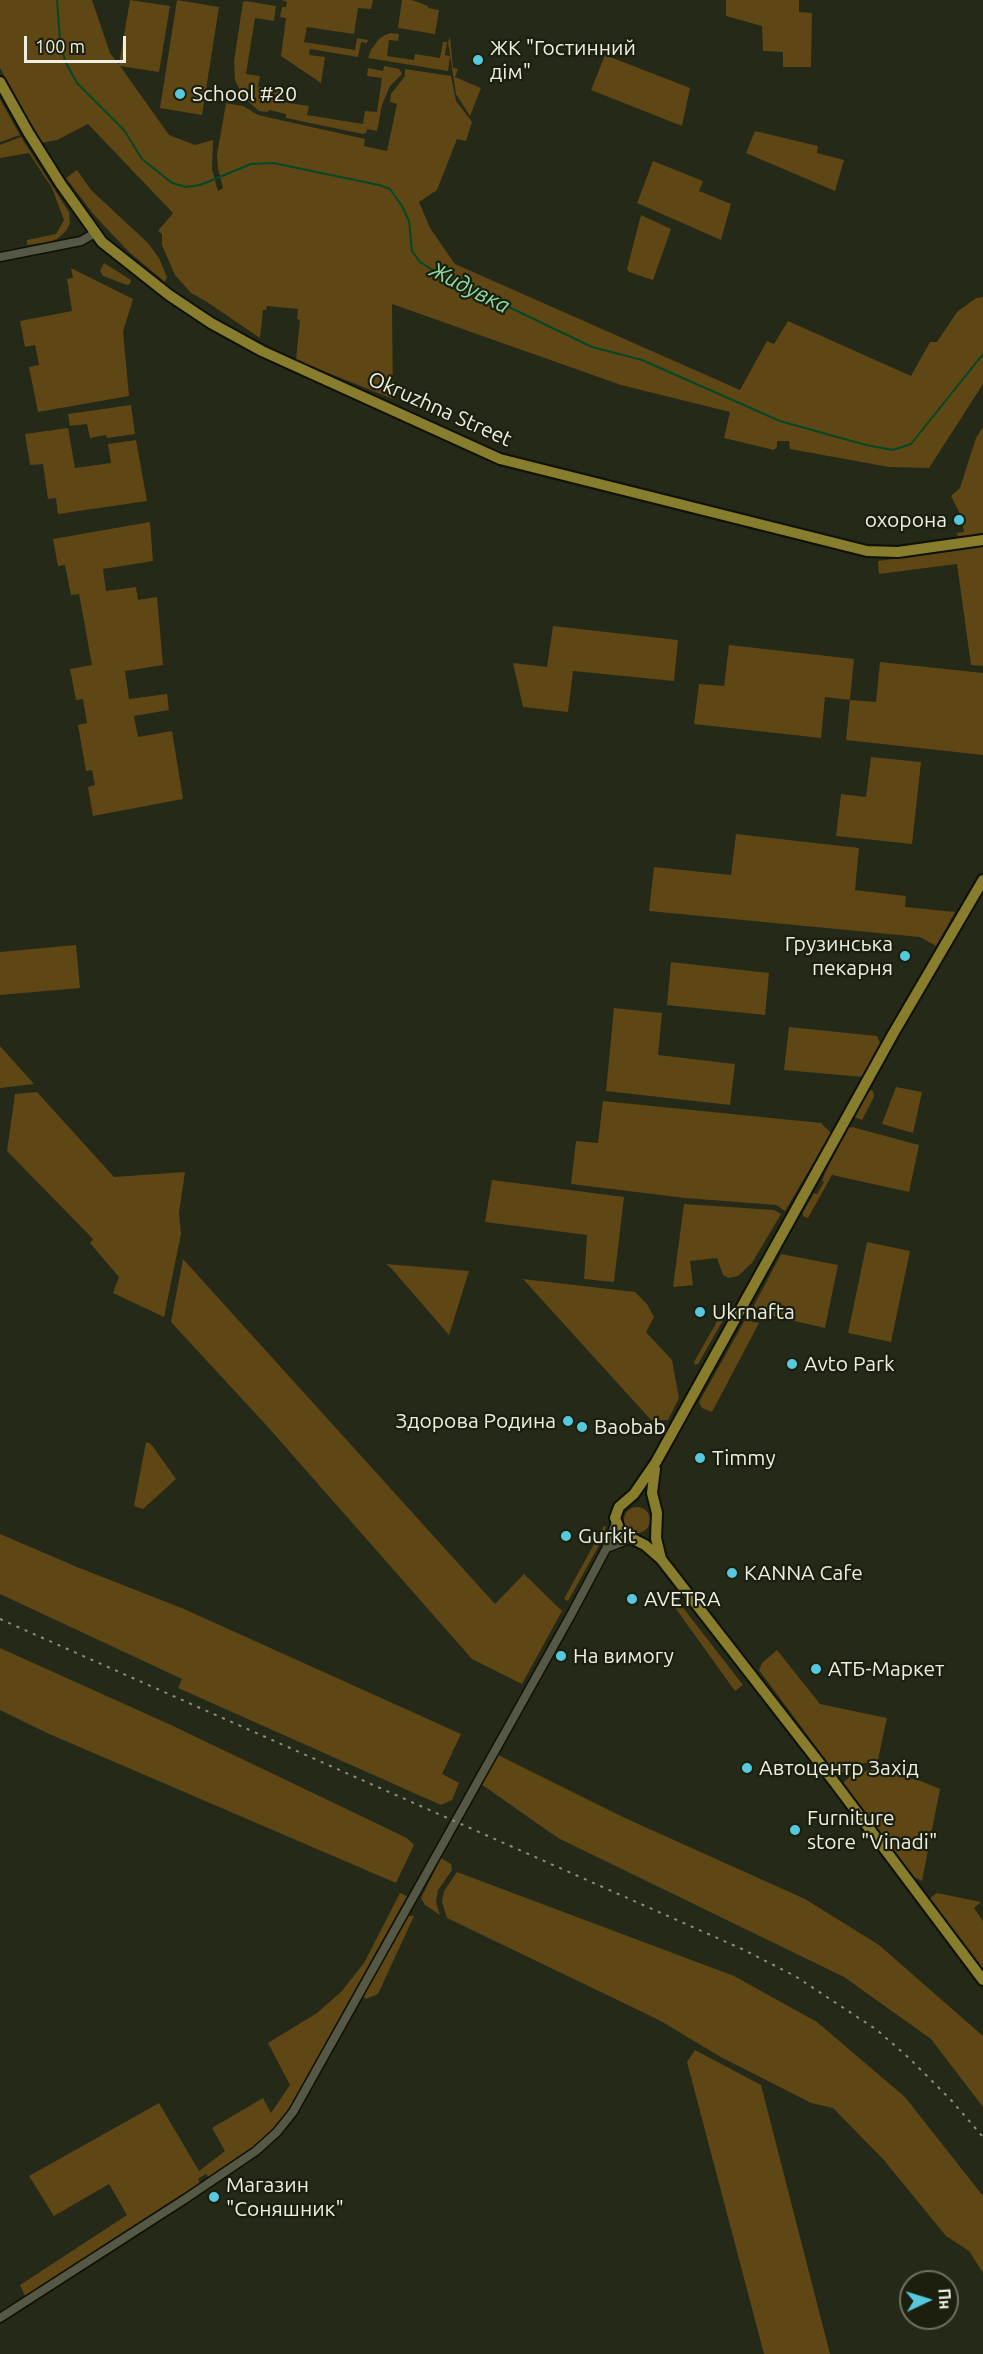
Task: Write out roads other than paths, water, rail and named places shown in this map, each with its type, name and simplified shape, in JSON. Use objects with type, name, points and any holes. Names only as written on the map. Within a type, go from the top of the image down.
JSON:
[{"type":"main road","name":"Okruzhna Street","points":[[0,82],[32,140],[102,242],[169,295],[211,323],[252,345],[500,459],[867,551],[907,551],[983,540]]},
{"type":"main road","points":[[983,880],[893,1034],[656,1462],[640,1487],[619,1507],[616,1522],[621,1533],[661,1559],[836,1783],[983,1980]]},
{"type":"main road","points":[[656,1462],[652,1493],[658,1519],[655,1529],[661,1559]]},
{"type":"main road","points":[[628,1499],[641,1498],[655,1508]]},
{"type":"main road","points":[[633,1539],[647,1537],[655,1529]]},
{"type":"street","points":[[0,257],[81,241],[95,233]]},
{"type":"street","points":[[0,2318],[201,2188],[256,2151],[277,2133],[293,2112],[573,1613],[606,1549],[616,1522]]},
{"type":"street","points":[[606,1549],[614,1544],[633,1539]]},
{"type":"waterway","name":"Жидувка","points":[[57,0],[60,40],[65,61],[77,83],[124,130],[142,159],[172,183],[186,187],[200,185],[251,164],[273,163],[390,189],[409,221],[412,251],[420,262],[434,271],[592,347],[642,360],[780,421],[866,445],[893,450],[911,444],[983,354]]},
{"type":"railway","points":[[0,1619],[742,1949],[795,1976],[877,2030],[951,2100],[983,2137]]},
{"type":"place","name":"ЖК \"Гостинний дім\"","points":[[478,60]]},
{"type":"place","name":"School #20","points":[[180,94]]},
{"type":"place","name":"охорона","points":[[959,520]]},
{"type":"place","name":"Грузинська пекарня","points":[[905,956]]},
{"type":"place","name":"Ukrnafta","points":[[700,1312]]},
{"type":"place","name":"Avto Park","points":[[792,1364]]},
{"type":"place","name":"Здорова Родина","points":[[568,1421]]},
{"type":"place","name":"Baobab","points":[[582,1427]]},
{"type":"place","name":"Timmy","points":[[700,1458]]},
{"type":"place","name":"Gurkit","points":[[566,1536]]},
{"type":"place","name":"KANNA Cafe","points":[[732,1573]]},
{"type":"place","name":"AVETRA","points":[[632,1599]]},
{"type":"place","name":"На вимогу","points":[[561,1656]]},
{"type":"place","name":"АТБ-Маркет","points":[[816,1669]]},
{"type":"place","name":"Автоцентр Захід","points":[[747,1768]]},
{"type":"place","name":"Furniture store \"Vinadi\"","points":[[795,1830]]},
{"type":"place","name":"Магазин \"Соняшник\"","points":[[214,2197]]}]
